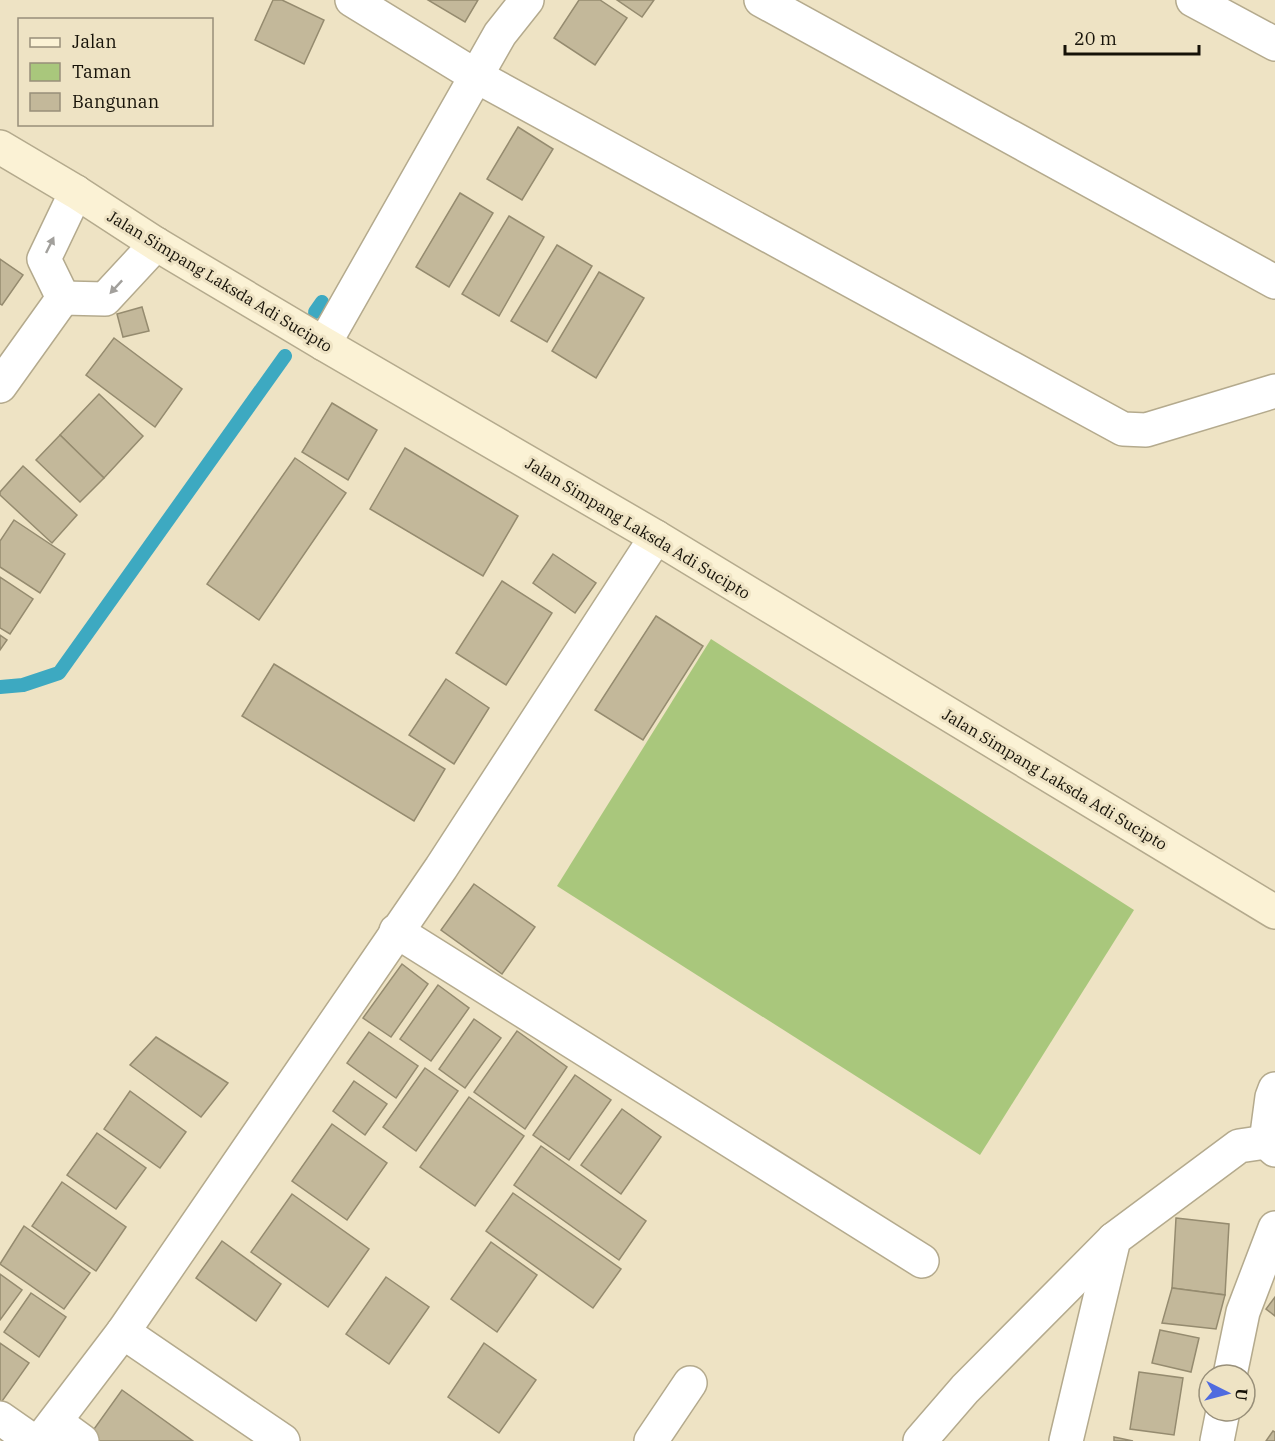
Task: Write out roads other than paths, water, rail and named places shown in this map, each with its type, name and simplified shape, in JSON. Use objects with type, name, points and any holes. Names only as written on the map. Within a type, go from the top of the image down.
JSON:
[{"type":"street","points":[[352,0],[476,76],[1123,429],[1146,430],[1275,391]]},
{"type":"street","points":[[324,344],[500,34],[526,0]]},
{"type":"street","points":[[761,0],[1275,282]]},
{"type":"street","points":[[1193,0],[1275,44]]},
{"type":"street","name":"Jalan Simpang Laksda Adi Sucipto","points":[[0,147],[76,192],[156,244],[324,344],[656,537],[1275,912]]},
{"type":"street","points":[[63,298],[44,259],[76,192]]},
{"type":"street","points":[[63,298],[105,299],[156,244]]},
{"type":"street","points":[[0,386],[63,298]]},
{"type":"street","points":[[0,1418],[53,1436],[441,868],[656,537]]},
{"type":"street","points":[[396,932],[922,1261]]},
{"type":"street","points":[[920,1441],[965,1389],[1114,1239],[1239,1146],[1271,1146],[1272,1097],[1275,1089]]},
{"type":"street","points":[[1233,1363],[1244,1312],[1275,1228]]},
{"type":"street","points":[[1066,1441],[1114,1239]]},
{"type":"street","points":[[123,1332],[283,1441]]},
{"type":"street","points":[[651,1441],[690,1383]]},
{"type":"street","points":[[1217,1441],[1221,1423]]},
{"type":"waterway","points":[[315,312],[322,302]]},
{"type":"waterway","points":[[0,687],[23,685],[59,673],[285,356]]}]
